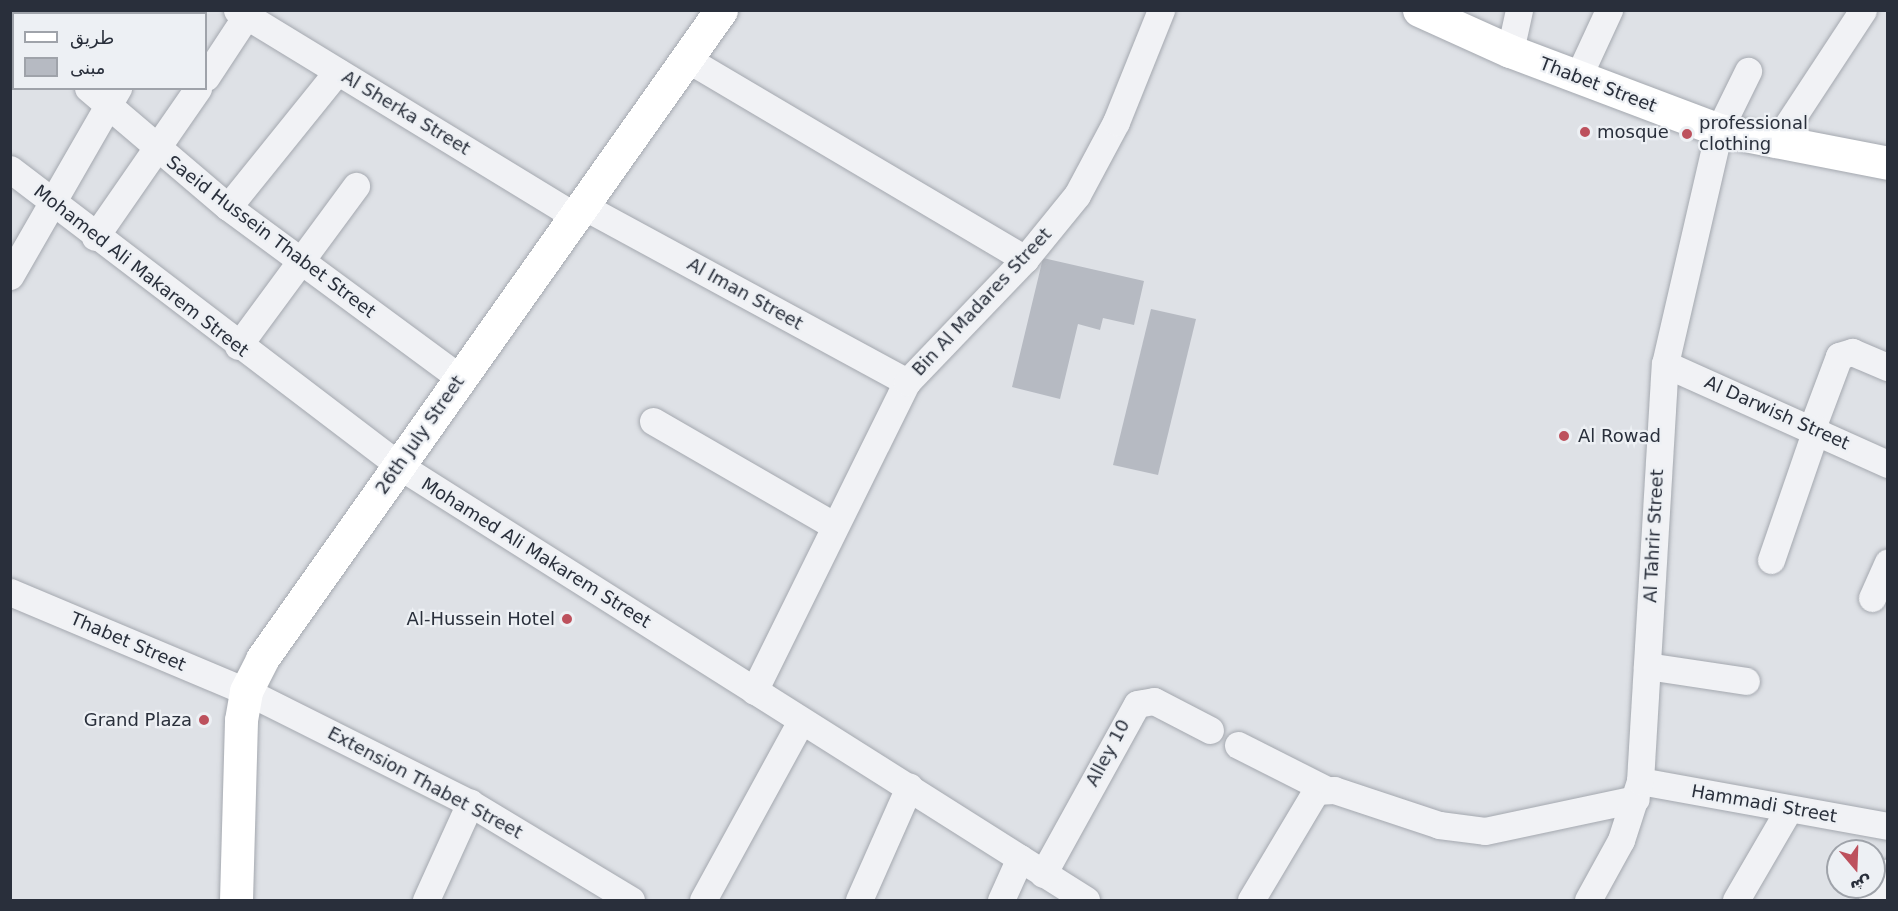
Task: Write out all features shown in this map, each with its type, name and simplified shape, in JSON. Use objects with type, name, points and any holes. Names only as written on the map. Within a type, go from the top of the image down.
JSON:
[{"type":"street","name":"26th July Street","points":[[236,900],[246,691],[262,659],[721,10]]},
{"type":"street","name":"Bin Al Madares Street","points":[[754,691],[907,382],[1025,259],[1099,159],[1161,10]]},
{"type":"street","name":"Thabet Street","points":[[1419,10],[1510,51],[1719,130],[1775,144],[1887,163]]},
{"type":"street","points":[[1510,51],[1519,10]]},
{"type":"street","points":[[1578,77],[1609,10]]},
{"type":"street","points":[[1775,144],[1863,10]]},
{"type":"street","points":[[207,75],[241,13]]},
{"type":"street","name":"Al Sherka Street","points":[[241,13],[337,72],[579,211]]},
{"type":"street","points":[[687,59],[1025,259]]},
{"type":"street","name":"Al Tahrir Street","points":[[1588,900],[1621,840],[1638,790],[1665,364],[1719,130],[1748,71]]},
{"type":"street","points":[[228,207],[337,72]]},
{"type":"street","points":[[95,237],[197,90]]},
{"type":"street","points":[[10,276],[52,204],[105,94]]},
{"type":"street","name":"Saeid Hussein Thabet Street","points":[[105,94],[157,150],[228,207],[460,378]]},
{"type":"street","name":"Mohamed Ali Makarem Street","points":[[10,169],[95,237],[398,465],[1086,900]]},
{"type":"street","points":[[238,346],[356,186]]},
{"type":"street","name":"Al Iman Street","points":[[579,211],[907,382]]},
{"type":"street","points":[[1771,560],[1839,356],[1852,352],[1887,367]]},
{"type":"street","name":"Al Darwish Street","points":[[1665,364],[1814,429],[1887,464]]},
{"type":"street","points":[[652,421],[836,526]]},
{"type":"street","points":[[1872,598],[1887,562]]},
{"type":"street","name":"Thabet Street","points":[[10,592],[246,691]]},
{"type":"street","points":[[1647,666],[1746,681]]},
{"type":"street","name":"Extension Thabet Street","points":[[246,691],[470,803],[631,900]]},
{"type":"street","name":"Alley 10","points":[[1044,874],[1137,704],[1154,702],[1210,730]]},
{"type":"street","points":[[703,900],[801,721]]},
{"type":"street","points":[[1238,745],[1325,789],[1440,825],[1485,831],[1638,790]]},
{"type":"street","points":[[859,900],[909,787]]},
{"type":"street","points":[[1251,900],[1309,796],[1325,789]]},
{"type":"street","name":"Hammadi Street","points":[[1638,790],[1789,809],[1887,826]]},
{"type":"street","points":[[426,900],[470,803]]},
{"type":"street","points":[[1737,900],[1789,809]]},
{"type":"street","points":[[1001,900],[1020,858]]},
{"type":"street","points":[[1872,900],[1887,872]]},
{"type":"building","points":[[1043,258],[1144,281],[1134,325],[1103,318],[1100,330],[1078,324],[1060,399],[1012,387]]},
{"type":"building","points":[[1151,309],[1196,319],[1158,475],[1113,465]]},
{"type":"place","name":"mosque","points":[[1585,132]]},
{"type":"place","name":"professional clothing","points":[[1687,134]]},
{"type":"place","name":"Al Rowad","points":[[1564,436]]},
{"type":"place","name":"Al-Hussein Hotel","points":[[567,619]]},
{"type":"place","name":"Grand Plaza","points":[[204,720]]}]
